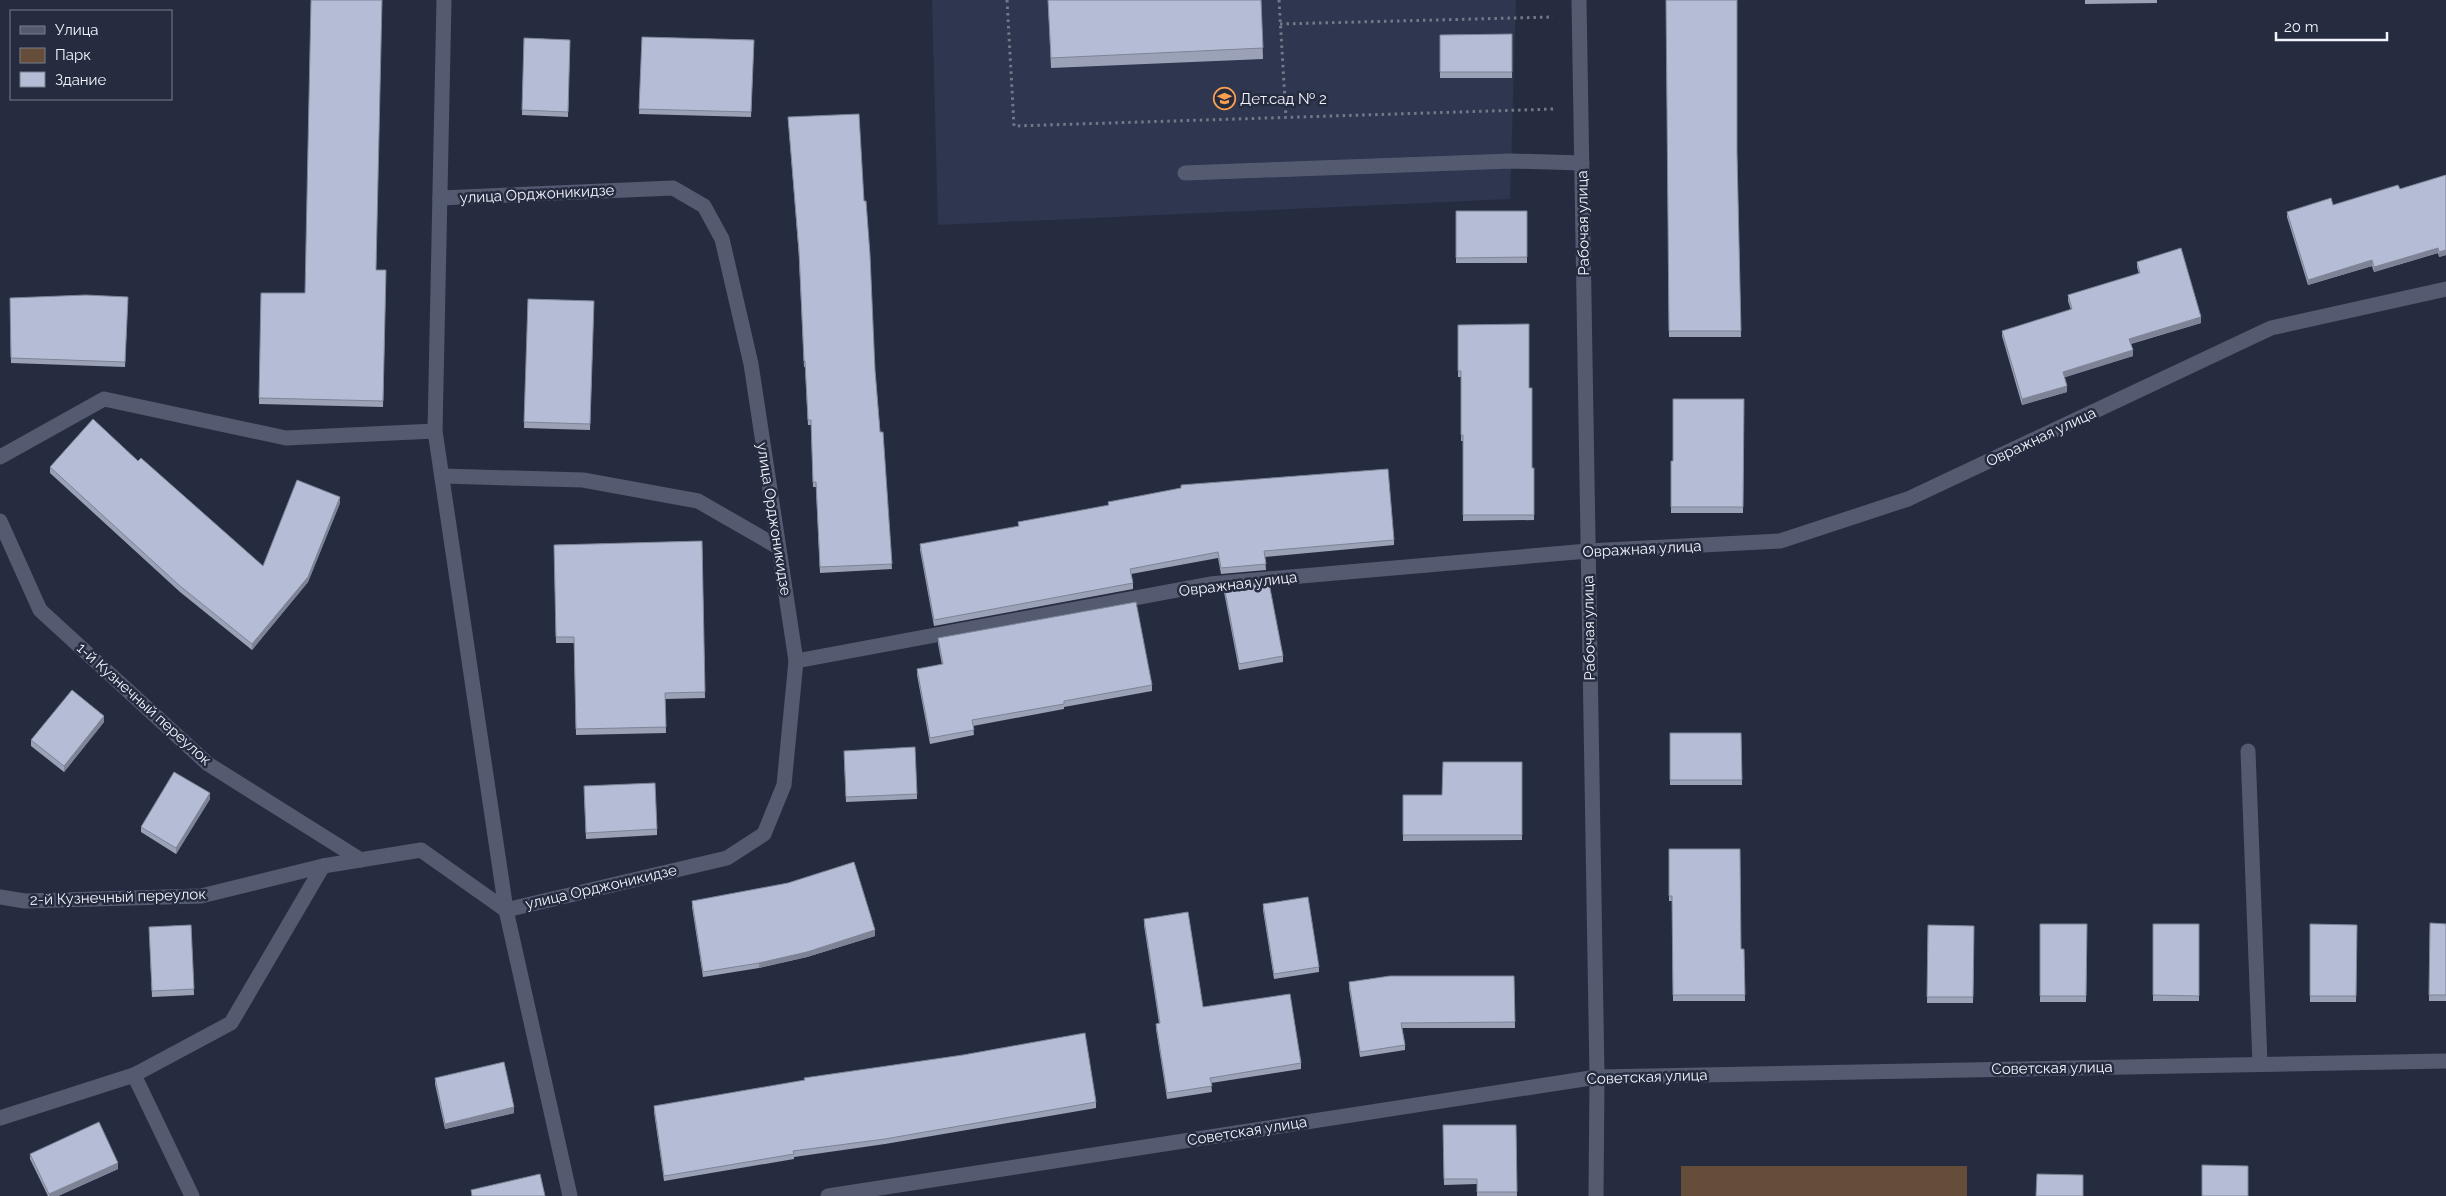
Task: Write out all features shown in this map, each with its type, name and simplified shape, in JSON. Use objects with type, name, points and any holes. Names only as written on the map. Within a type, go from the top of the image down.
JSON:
[{"type":"street","name":"улица Орджоникидзе","points":[[444,0],[435,430],[506,910],[570,1196]]},
{"type":"street","name":"Рабочая улица","points":[[1579,0],[1597,1077],[1596,1196]]},
{"type":"street","points":[[1185,173],[1511,161],[1582,163]]},
{"type":"street","name":"улица Орджоникидзе","points":[[440,198],[673,188],[704,206],[722,239],[751,364],[796,661],[784,785],[764,834],[727,858],[506,910]]},
{"type":"street","name":"Овражная улица","points":[[796,661],[1210,584],[1588,551],[1780,541],[1908,499],[2271,328],[2446,289]]},
{"type":"street","points":[[0,457],[104,399],[286,438],[435,430]]},
{"type":"street","points":[[442,476],[583,480],[698,501],[778,547]]},
{"type":"street","name":"1-й Кузнечный переулок","points":[[0,521],[40,610],[208,764],[361,860]]},
{"type":"street","points":[[2248,751],[2260,1064]]},
{"type":"street","name":"2-й Кузнечный переулок","points":[[0,897],[25,902],[201,896],[323,866],[420,850],[506,910]]},
{"type":"street","points":[[0,1118],[134,1075],[231,1023],[323,866]]},
{"type":"street","name":"Советская улица","points":[[835,1195],[1597,1077],[2446,1060]]},
{"type":"street","points":[[134,1075],[192,1196]]},
{"type":"path","points":[[1008,0],[1014,126],[1580,108]]},
{"type":"path","points":[[1279,0],[1286,117]]},
{"type":"path","points":[[1280,24],[1514,17],[1579,18]]},
{"type":"shaded area","name":"Дет.сад № 2","points":[[932,0],[1516,0],[1510,199],[938,225]]},
{"type":"green space","points":[[1681,1166],[1967,1166],[1967,1196],[1681,1196]]},
{"type":"building","points":[[311,0],[382,0],[376,270],[386,270],[383,401],[259,398],[261,293],[305,293]]},
{"type":"building","points":[[1048,0],[1261,0],[1263,48],[1051,58]]},
{"type":"building","points":[[1666,0],[1737,0],[1737,153],[1741,331],[1669,331]]},
{"type":"building","points":[[1512,34],[1512,72],[1440,72],[1440,35]]},
{"type":"building","points":[[642,37],[754,40],[751,112],[639,109]]},
{"type":"building","points":[[524,38],[570,40],[568,112],[522,110]]},
{"type":"building","points":[[859,114],[864,201],[866,201],[870,255],[875,370],[880,432],[883,432],[892,564],[820,567],[816,482],[813,482],[811,420],[808,420],[799,251],[788,117]]},
{"type":"building","points":[[2446,175],[2446,250],[2439,252],[2438,248],[2374,267],[2372,260],[2308,280],[2287,212],[2331,198],[2333,205],[2398,185],[2400,189]]},
{"type":"building","points":[[1456,211],[1527,211],[1527,257],[1456,258]]},
{"type":"building","points":[[2181,248],[2201,317],[2129,339],[2133,350],[2063,372],[2067,386],[2022,399],[2002,331],[2072,309],[2068,295],[2140,273],[2137,262]]},
{"type":"building","points":[[86,295],[128,297],[125,362],[11,358],[10,298]]},
{"type":"building","points":[[528,299],[594,301],[590,424],[524,422]]},
{"type":"building","points":[[1529,324],[1529,388],[1532,388],[1534,515],[1463,515],[1463,435],[1461,435],[1461,371],[1458,371],[1458,325]]},
{"type":"building","points":[[1673,399],[1744,399],[1743,507],[1671,507]]},
{"type":"building","points":[[93,419],[138,461],[141,458],[263,566],[297,480],[340,497],[308,577],[252,644],[180,586],[50,467]]},
{"type":"building","points":[[1388,469],[1394,540],[1264,551],[1266,564],[1221,568],[1218,552],[1130,569],[1133,583],[934,620],[920,544],[1019,526],[1018,522],[1109,505],[1108,502],[1181,488],[1181,485]]},
{"type":"building","points":[[702,541],[705,692],[665,693],[666,727],[576,729],[574,637],[556,637],[554,545]]},
{"type":"building","points":[[1269,583],[1283,656],[1239,664],[1224,586]]},
{"type":"building","points":[[1136,602],[1152,685],[1064,701],[1064,704],[972,720],[974,730],[930,738],[917,669],[943,664],[938,638]]},
{"type":"building","points":[[72,690],[104,716],[64,766],[31,740]]},
{"type":"building","points":[[1670,733],[1741,733],[1742,780],[1670,780]]},
{"type":"building","points":[[915,747],[917,794],[846,797],[844,751]]},
{"type":"building","points":[[1443,762],[1522,762],[1522,835],[1403,835],[1403,795],[1442,795]]},
{"type":"building","points":[[174,772],[210,793],[176,848],[141,827]]},
{"type":"building","points":[[655,783],[657,829],[586,833],[584,786]]},
{"type":"building","points":[[1669,849],[1740,849],[1741,949],[1744,949],[1745,995],[1673,995],[1672,896],[1669,896]]},
{"type":"building","points":[[854,862],[875,930],[807,952],[759,963],[703,972],[692,901],[788,883]]},
{"type":"building","points":[[1308,897],[1319,967],[1274,974],[1263,904]]},
{"type":"building","points":[[1188,912],[1203,1007],[1290,994],[1301,1063],[1210,1078],[1212,1086],[1167,1093],[1156,1024],[1160,1023],[1144,919]]},
{"type":"building","points":[[2430,923],[2446,924],[2446,995],[2429,995]]},
{"type":"building","points":[[2040,924],[2087,924],[2086,996],[2040,996]]},
{"type":"building","points":[[2153,924],[2199,924],[2199,996],[2153,995]]},
{"type":"building","points":[[2310,924],[2357,925],[2356,996],[2310,996]]},
{"type":"building","points":[[191,925],[194,989],[152,991],[149,927]]},
{"type":"building","points":[[1928,925],[1974,926],[1973,997],[1927,997]]},
{"type":"building","points":[[1390,976],[1514,976],[1515,1022],[1401,1023],[1405,1045],[1360,1052],[1349,982]]},
{"type":"building","points":[[1085,1033],[1096,1102],[885,1139],[793,1151],[794,1154],[664,1176],[654,1106],[805,1080],[804,1078],[963,1055]]},
{"type":"building","points":[[504,1062],[514,1107],[445,1124],[435,1078]]},
{"type":"building","points":[[99,1122],[118,1163],[49,1194],[30,1154]]},
{"type":"building","points":[[1443,1125],[1516,1125],[1517,1192],[1477,1192],[1477,1179],[1444,1179]]},
{"type":"building","points":[[2202,1165],[2248,1166],[2248,1196],[2202,1196]]},
{"type":"building","points":[[540,1174],[545,1196],[472,1196],[471,1190]]},
{"type":"building","points":[[2037,1174],[2083,1175],[2083,1196],[2036,1196]]},
{"type":"place","name":"Дет.сад № 2","points":[[1224,99]]}]
